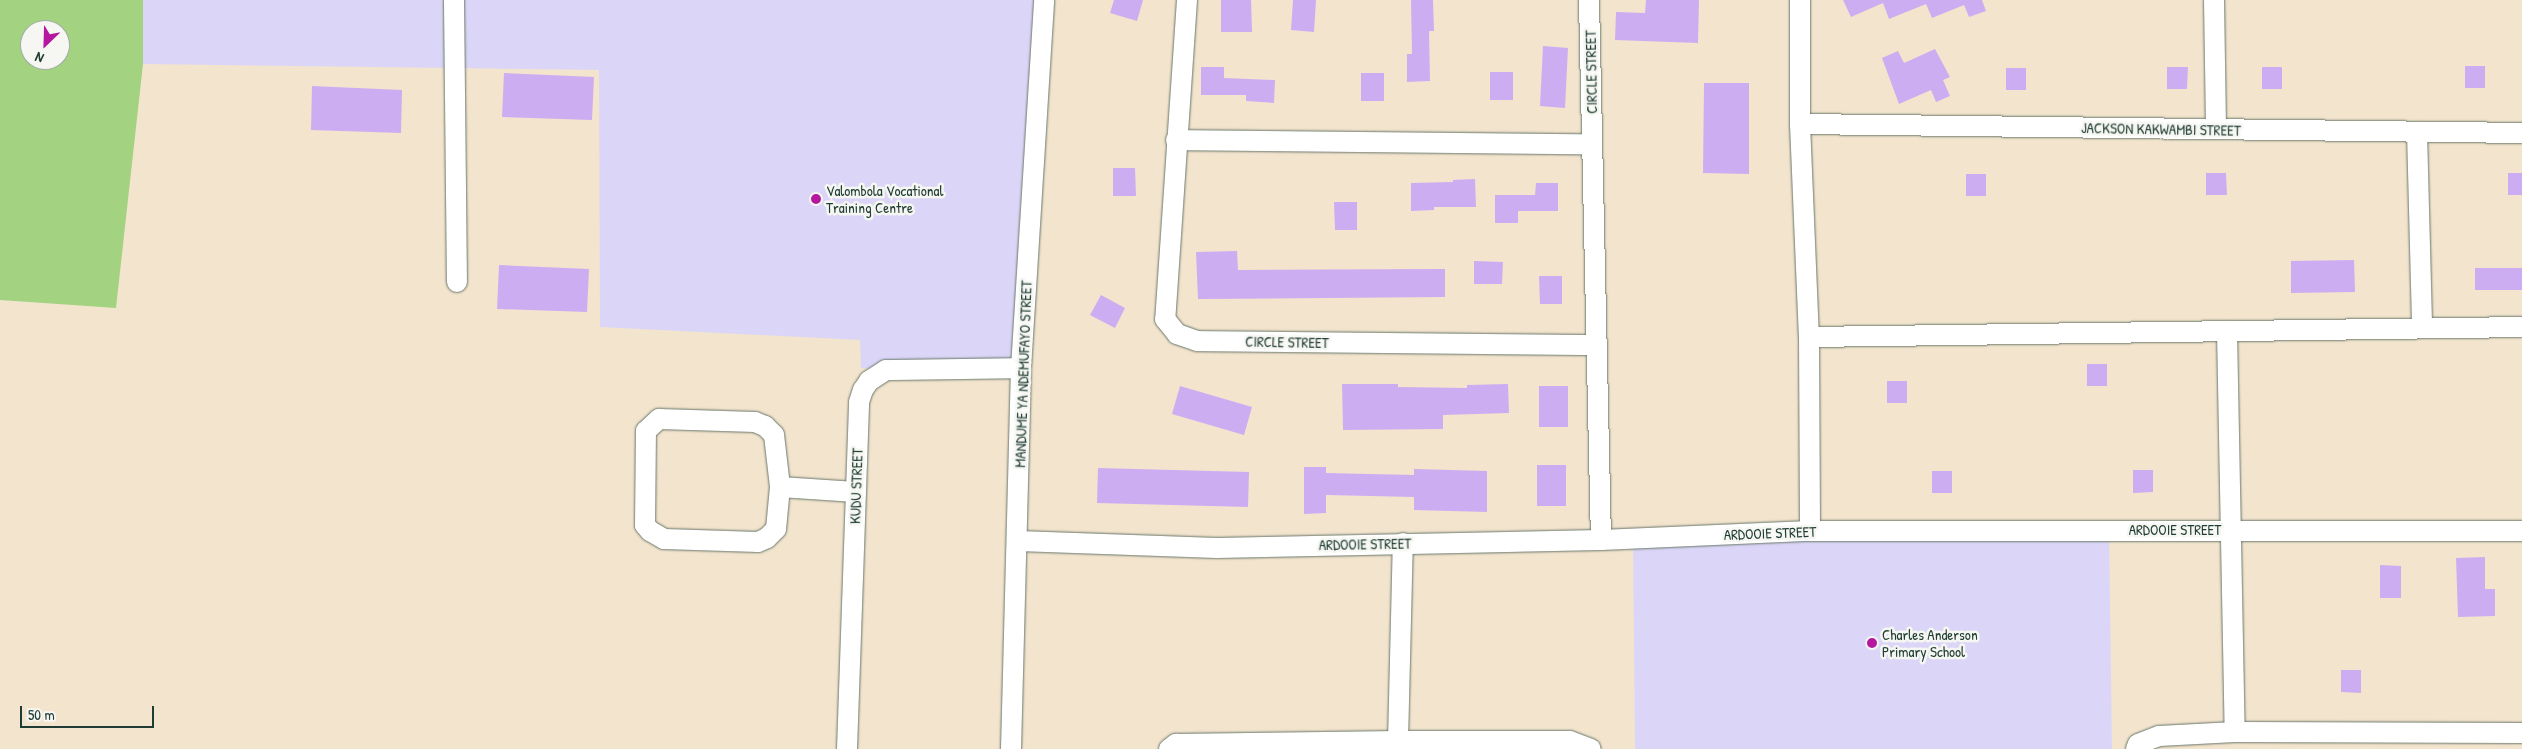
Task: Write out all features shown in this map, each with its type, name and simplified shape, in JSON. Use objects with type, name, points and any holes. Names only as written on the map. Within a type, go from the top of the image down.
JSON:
[{"type":"street","points":[[454,0],[457,282]]},
{"type":"street","name":"MANDUME YA NDEMUFAYO STREET","points":[[1011,749],[1022,368],[1044,0]]},
{"type":"street","name":"CIRCLE STREET","points":[[1187,0],[1165,319],[1177,334],[1197,341],[1597,345]]},
{"type":"street","name":"CIRCLE STREET","points":[[1589,0],[1601,540]]},
{"type":"street","points":[[1800,0],[1800,124],[1809,337],[1810,532]]},
{"type":"street","points":[[2214,0],[2216,129]]},
{"type":"street","name":"JACKSON KAKWAMBI STREET","points":[[1800,124],[2522,133]]},
{"type":"street","points":[[2417,132],[2422,328]]},
{"type":"street","points":[[1176,140],[1592,144]]},
{"type":"street","points":[[1809,337],[2522,327]]},
{"type":"street","points":[[2227,331],[2235,732]]},
{"type":"street","name":"KUDU STREET","points":[[847,749],[859,402],[863,390],[869,382],[886,370],[1022,368]]},
{"type":"street","points":[[659,419],[755,422],[765,426],[774,435],[780,487],[776,529],[767,538],[758,542],[664,539],[650,531],[645,525],[646,431],[659,419]]},
{"type":"street","points":[[780,487],[856,492]]},
{"type":"street","name":"ARDOOIE STREET","points":[[1018,541],[1217,548],[1403,542],[1601,540],[1810,532],[2522,531]]},
{"type":"street","points":[[1398,741],[1403,542]]},
{"type":"street","points":[[2136,749],[2138,744],[2159,736],[2235,732],[2522,733]]},
{"type":"street","points":[[1168,749],[1176,744],[1398,741],[1570,742],[1590,749]]},
{"type":"shaded area","name":"Valombola Vocational Training Centre","points":[[143,0],[1043,0],[1021,368],[886,370],[861,368],[860,340],[600,327],[599,70],[143,64]]},
{"type":"shaded area","name":"Charles Anderson Primary School","points":[[2109,530],[2112,749],[1635,749],[1633,537]]},
{"type":"green space","points":[[0,0],[143,0],[143,64],[116,308],[0,300]]},
{"type":"building","points":[[1114,0],[1143,0],[1137,21],[1110,13]]},
{"type":"building","points":[[1221,0],[1251,0],[1252,32],[1221,32]]},
{"type":"building","points":[[1293,0],[1316,0],[1314,32],[1291,30]]},
{"type":"building","points":[[1411,0],[1433,0],[1434,31],[1429,31],[1430,81],[1407,82],[1407,54],[1412,54]]},
{"type":"building","points":[[1646,0],[1699,0],[1698,43],[1615,40],[1616,12],[1645,13]]},
{"type":"building","points":[[1843,0],[1982,0],[1986,11],[1969,17],[1964,5],[1932,18],[1926,4],[1889,19],[1883,3],[1851,17]]},
{"type":"building","points":[[1543,46],[1568,48],[1565,108],[1540,106]]},
{"type":"building","points":[[1935,49],[1950,77],[1943,80],[1950,96],[1936,102],[1931,90],[1899,104],[1882,58],[1898,51],[1904,63]]},
{"type":"building","points":[[2465,66],[2485,66],[2485,88],[2465,88]]},
{"type":"building","points":[[1201,67],[1224,67],[1224,78],[1275,80],[1274,103],[1246,101],[1246,95],[1201,95]]},
{"type":"building","points":[[2167,67],[2188,67],[2187,89],[2167,89]]},
{"type":"building","points":[[2262,67],[2282,67],[2282,89],[2262,89]]},
{"type":"building","points":[[2006,68],[2026,68],[2026,90],[2006,90]]},
{"type":"building","points":[[1490,72],[1513,72],[1513,100],[1490,100]]},
{"type":"building","points":[[504,73],[594,77],[592,120],[502,117]]},
{"type":"building","points":[[1361,73],[1384,73],[1384,101],[1361,101]]},
{"type":"building","points":[[1704,83],[1749,83],[1749,174],[1703,173]]},
{"type":"building","points":[[312,86],[402,90],[401,133],[311,130]]},
{"type":"building","points":[[1113,168],[1135,168],[1136,196],[1113,196]]},
{"type":"building","points":[[2206,173],[2226,173],[2227,195],[2206,195]]},
{"type":"building","points":[[2508,173],[2522,173],[2522,195],[2508,195]]},
{"type":"building","points":[[1966,174],[1986,174],[1986,196],[1966,196]]},
{"type":"building","points":[[1475,179],[1476,207],[1434,207],[1434,210],[1411,211],[1411,183],[1453,182],[1453,180]]},
{"type":"building","points":[[1536,183],[1558,183],[1558,211],[1518,211],[1518,223],[1495,223],[1495,195],[1535,195]]},
{"type":"building","points":[[1334,202],[1357,202],[1357,230],[1335,230]]},
{"type":"building","points":[[1237,251],[1238,270],[1445,269],[1445,297],[1198,299],[1196,252]]},
{"type":"building","points":[[2354,260],[2355,292],[2291,293],[2291,261]]},
{"type":"building","points":[[1474,261],[1503,262],[1502,284],[1474,284]]},
{"type":"building","points":[[499,265],[589,269],[587,312],[497,309]]},
{"type":"building","points":[[2475,268],[2522,268],[2522,290],[2475,290]]},
{"type":"building","points":[[1539,276],[1562,276],[1562,304],[1540,304]]},
{"type":"building","points":[[1101,295],[1125,308],[1115,328],[1090,315]]},
{"type":"building","points":[[2087,364],[2107,364],[2107,386],[2087,386]]},
{"type":"building","points":[[1887,381],[1907,381],[1907,403],[1887,403]]},
{"type":"building","points":[[1342,384],[1398,384],[1398,387],[1467,388],[1467,385],[1508,384],[1509,413],[1443,415],[1443,429],[1343,430]]},
{"type":"building","points":[[1180,386],[1252,407],[1244,435],[1172,414]]},
{"type":"building","points":[[1539,386],[1568,386],[1568,427],[1539,427]]},
{"type":"building","points":[[1537,465],[1566,465],[1566,506],[1537,506]]},
{"type":"building","points":[[1304,467],[1326,467],[1326,473],[1414,475],[1414,469],[1487,471],[1487,512],[1414,510],[1414,497],[1326,495],[1326,513],[1304,514]]},
{"type":"building","points":[[1098,468],[1249,472],[1248,507],[1097,503]]},
{"type":"building","points":[[2133,470],[2153,470],[2153,492],[2133,493]]},
{"type":"building","points":[[1932,471],[1952,471],[1952,493],[1932,493]]},
{"type":"building","points":[[2485,557],[2485,589],[2495,589],[2495,616],[2458,617],[2456,558]]},
{"type":"building","points":[[2380,565],[2401,566],[2401,598],[2380,598]]},
{"type":"building","points":[[2341,670],[2361,670],[2361,693],[2341,692]]},
{"type":"place","name":"Valombola Vocational Training Centre","points":[[816,199]]},
{"type":"place","name":"Charles Anderson Primary School","points":[[1872,643]]}]
